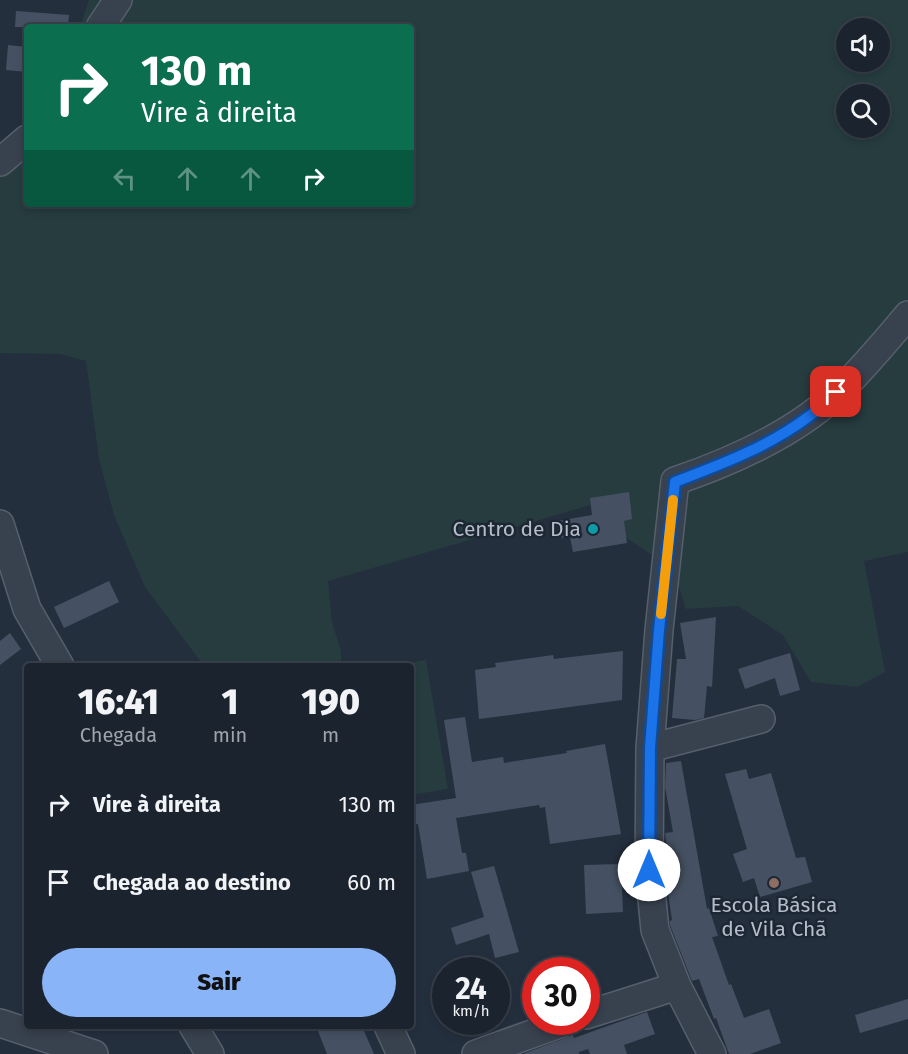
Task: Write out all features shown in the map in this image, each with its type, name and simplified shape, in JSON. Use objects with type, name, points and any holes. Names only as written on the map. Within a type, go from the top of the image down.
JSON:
[{"type":"street","points":[[102,24],[118,0]]},
{"type":"street","points":[[0,162],[24,142]]},
{"type":"street","points":[[712,1054],[676,986],[655,930],[649,870],[650,748],[659,630],[675,482],[727,463],[767,443],[809,416],[863,368],[908,315]]},
{"type":"street","points":[[0,524],[27,609],[58,663]]},
{"type":"street","points":[[650,748],[761,719]]},
{"type":"street","points":[[600,1010],[676,986]]},
{"type":"street","points":[[0,1023],[94,1054]]},
{"type":"street","points":[[195,1029],[210,1054]]},
{"type":"street","points":[[389,1029],[401,1054]]},
{"type":"street","points":[[476,1054],[529,1035]]},
{"type":"green space","points":[[89,0],[908,0],[908,552],[864,561],[885,672],[857,687],[811,682],[783,635],[738,606],[686,609],[673,569],[625,537],[615,498],[328,581],[332,622],[341,651],[341,663],[202,663],[145,587],[114,515],[99,459],[86,361],[60,354],[0,353],[0,170],[24,129],[24,207],[414,207],[414,24],[81,24]]},
{"type":"green space","points":[[426,660],[448,789],[414,795],[414,663],[408,663]]},
{"type":"building","points":[[16,11],[69,15],[68,24],[24,24],[24,27],[15,27]]},
{"type":"building","points":[[8,45],[24,47],[24,72],[6,70]]},
{"type":"building","name":"Centro de Dia","points":[[629,492],[632,519],[624,521],[627,543],[573,552],[570,537],[562,538],[558,521],[592,515],[590,498]]},
{"type":"building","points":[[109,581],[119,602],[64,628],[54,607]]},
{"type":"building","points":[[716,617],[712,687],[707,686],[704,718],[695,720],[672,718],[677,659],[686,659],[680,623]]},
{"type":"building","points":[[10,633],[21,649],[0,665],[0,641]]},
{"type":"building","points":[[623,651],[622,700],[479,719],[475,670],[496,667],[495,663],[553,655],[554,659]]},
{"type":"building","points":[[790,653],[800,690],[780,696],[775,678],[745,689],[738,669]]},
{"type":"building","points":[[465,717],[472,762],[503,757],[504,763],[567,753],[566,751],[605,744],[621,834],[550,844],[545,807],[540,808],[539,805],[456,818],[462,853],[466,853],[469,871],[427,879],[418,824],[414,825],[414,805],[456,798],[444,720]]},
{"type":"building","points":[[681,761],[707,909],[709,908],[718,936],[712,937],[729,985],[731,984],[744,1018],[769,1009],[781,1043],[750,1054],[729,1054],[699,979],[692,981],[670,925],[672,920],[665,873],[670,872],[665,833],[673,832],[665,787],[666,763]]},
{"type":"building","points":[[746,769],[749,779],[771,773],[796,858],[805,857],[812,882],[760,897],[754,878],[743,882],[733,854],[747,849],[725,774]]},
{"type":"building","points":[[621,864],[623,912],[586,914],[584,865]]},
{"type":"building","points":[[494,866],[519,952],[495,957],[489,934],[456,945],[451,928],[484,917],[471,872]]},
{"type":"building","points":[[908,999],[908,1019],[860,1033],[855,1015]]},
{"type":"building","points":[[647,1012],[655,1034],[624,1045],[627,1054],[590,1054],[588,1049],[579,1054],[523,1054],[573,1035],[574,1038],[582,1035],[600,1035],[600,1029]]},
{"type":"building","points":[[317,1029],[363,1029],[374,1054],[327,1054]]},
{"type":"slow traffic","points":[[661,614],[673,500]]},
{"type":"place","name":"Centro de Dia","points":[[593,529]]},
{"type":"place","name":"Escola Básica de Vila Chã","points":[[774,883]]},
{"type":"route","points":[[649,870],[650,748],[659,630],[675,482],[727,463],[767,443],[809,416],[836,392]]}]
